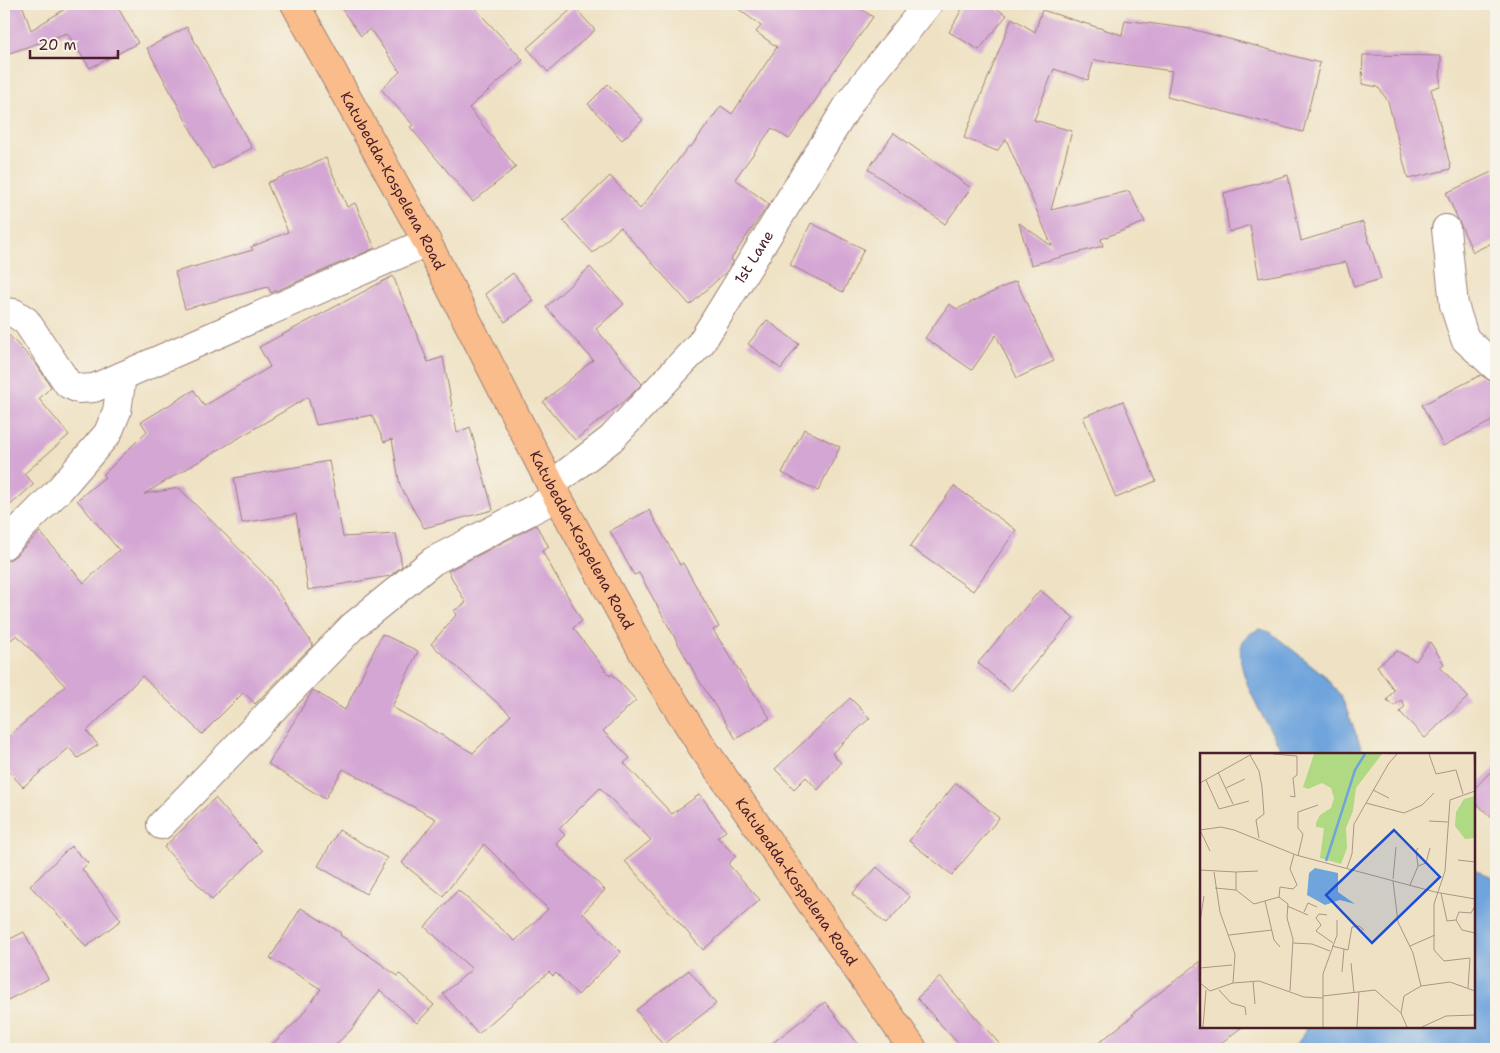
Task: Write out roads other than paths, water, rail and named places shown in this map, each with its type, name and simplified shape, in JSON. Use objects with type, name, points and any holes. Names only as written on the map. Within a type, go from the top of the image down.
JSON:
[{"type":"main road","name":"Katubedda-Kospelena Road","points":[[295,4],[427,242],[554,491],[646,658],[703,748],[913,1049]]},
{"type":"street","name":"1st Lane","points":[[161,825],[353,626],[433,560],[554,491],[610,439],[701,343],[852,99],[928,4]]},
{"type":"street","points":[[1446,229],[1454,305],[1465,339],[1496,367]]},
{"type":"street","points":[[4,312],[14,313],[26,321],[68,384],[79,389],[94,388],[427,242]]},
{"type":"street","points":[[4,545],[60,489],[108,432],[117,411],[122,376]]},
{"type":"water","points":[[1259,629],[1270,632],[1323,674],[1341,696],[1364,753],[1283,753],[1262,716],[1247,684],[1240,655],[1243,641],[1251,633]]},
{"type":"water","points":[[1475,869],[1496,879],[1496,1049],[1293,1049],[1302,1037],[1306,1028],[1475,1028]]}]
